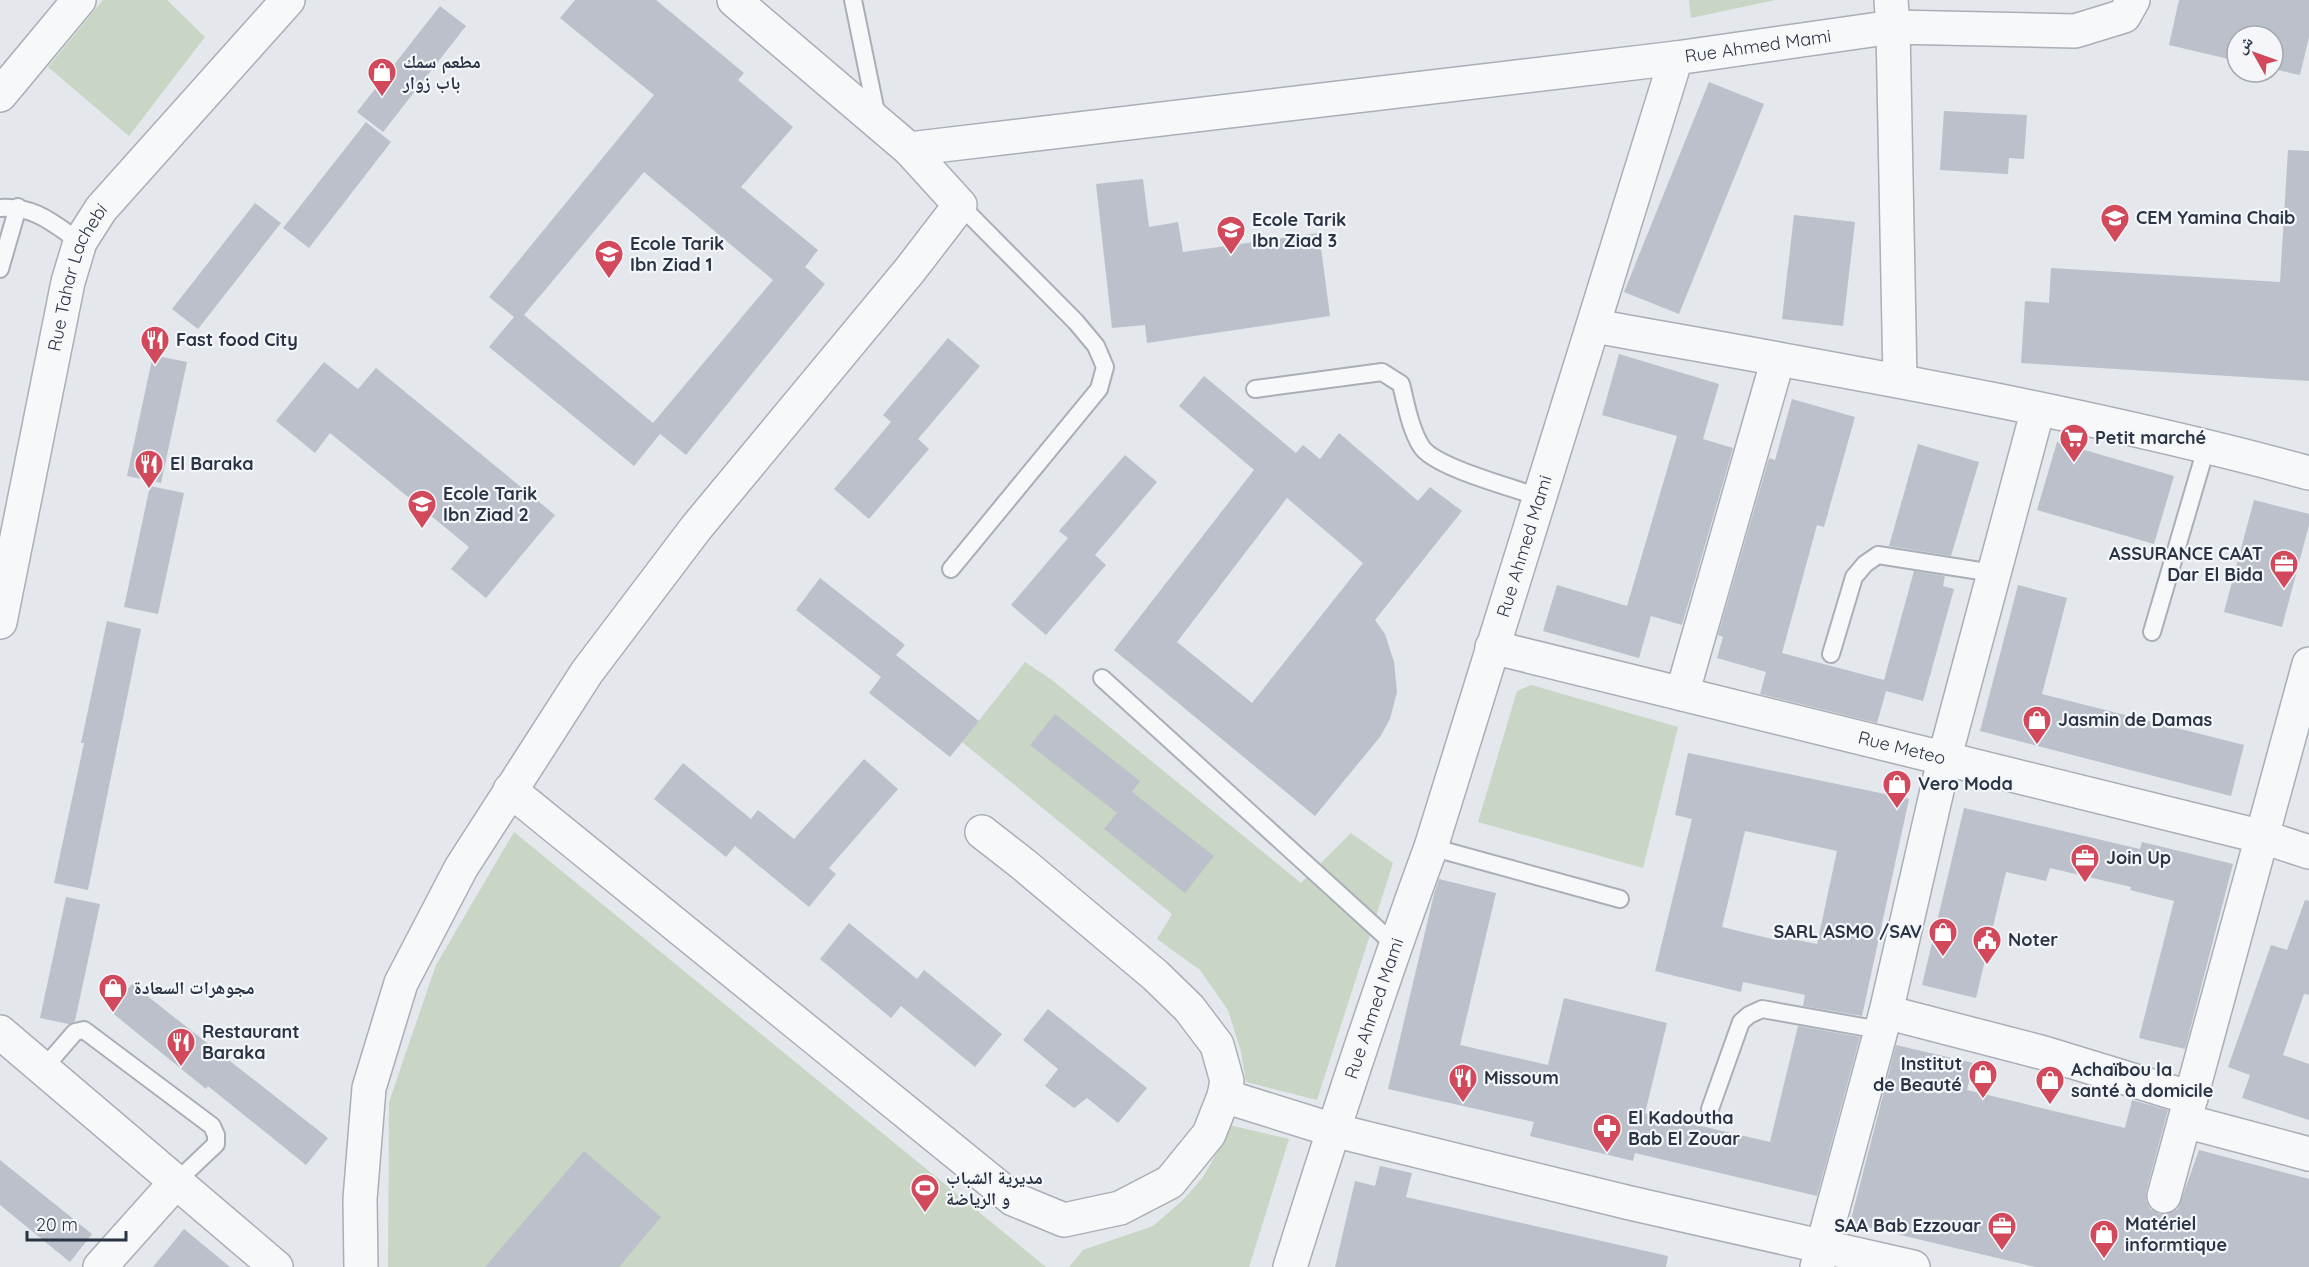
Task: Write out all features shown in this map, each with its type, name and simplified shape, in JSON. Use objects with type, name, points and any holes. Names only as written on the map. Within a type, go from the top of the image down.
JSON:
[{"type":"street","points":[[0,95],[79,0]]},
{"type":"street","name":"Rue Tahar Lachebi","points":[[0,621],[68,282],[80,242],[101,209],[288,0]]},
{"type":"street","points":[[361,1267],[360,1199],[369,1088],[401,983],[461,868],[587,672],[696,528],[910,270],[960,205],[909,149],[734,0]]},
{"type":"street","name":"Rue Ahmed Mami","points":[[1290,1267],[1395,945],[1431,847],[1676,58],[1892,13],[2075,31],[2124,16],[2133,0]]},
{"type":"street","points":[[1892,13],[1900,380]]},
{"type":"street","points":[[909,149],[1676,58]]},
{"type":"street","points":[[1594,326],[1900,380],[2207,445],[2309,472]]},
{"type":"street","points":[[1682,694],[1778,359]]},
{"type":"street","points":[[1819,1256],[1883,1021],[1944,760],[2037,409]]},
{"type":"street","name":"Rue Meteo","points":[[1492,647],[2263,837],[2309,852]]},
{"type":"street","points":[[2164,1196],[2309,664]]},
{"type":"street","points":[[510,790],[1013,1199],[1064,1220],[1120,1208],[1170,1182],[1209,1134],[1224,1096],[1227,1081],[1217,1045],[1189,1008],[1155,975],[982,832]]},
{"type":"street","points":[[1883,1021],[2044,1053],[2309,1154]]},
{"type":"street","points":[[0,1032],[276,1267]]},
{"type":"street","points":[[1224,1096],[1333,1130],[1630,1203],[1819,1256],[1913,1267]]},
{"type":"street","points":[[100,1267],[176,1182]]},
{"type":"lane","points":[[853,0],[878,123]]},
{"type":"lane","points":[[951,569],[1099,389],[1105,366],[1096,346],[1076,322],[960,205]]},
{"type":"lane","points":[[0,208],[18,207],[43,216],[80,242]]},
{"type":"lane","points":[[0,269],[18,207]]},
{"type":"lane","points":[[1255,388],[1382,372],[1401,384],[1421,448],[1440,463],[1539,497]]},
{"type":"lane","points":[[2152,632],[2207,445]]},
{"type":"lane","points":[[1831,654],[1854,577],[1865,564],[1878,555],[1993,573]]},
{"type":"lane","points":[[1102,678],[1395,945]]},
{"type":"lane","points":[[1431,847],[1620,898]]},
{"type":"lane","points":[[1710,1109],[1741,1022],[1749,1015],[1762,1009],[1883,1021]]},
{"type":"lane","points":[[43,1069],[75,1032],[84,1030],[212,1126],[216,1135],[216,1144],[176,1182]]},
{"type":"green space","points":[[103,0],[167,0],[205,37],[129,136],[48,67]]},
{"type":"green space","points":[[1689,0],[1775,0],[1691,18]]},
{"type":"green space","points":[[1025,662],[1052,680],[1301,883],[1351,833],[1393,863],[1317,1100],[1246,1082],[1241,1052],[1228,1010],[1200,970],[1157,939],[1172,914],[962,742]]},
{"type":"green space","points":[[1531,685],[1678,727],[1643,868],[1478,822],[1517,691]]},
{"type":"green space","points":[[514,832],[1046,1267],[388,1267],[389,1102],[436,965]]},
{"type":"green space","points":[[1229,1125],[1289,1139],[1249,1267],[1069,1267],[1083,1250],[1153,1226],[1183,1200],[1203,1177]]},
{"type":"building","points":[[575,0],[656,0],[744,73],[738,80],[793,127],[741,187],[818,250],[805,267],[825,284],[686,455],[660,434],[634,466],[489,347],[514,317],[489,297],[654,95],[560,18]],"holes":[[[644,172],[773,280],[653,423],[524,315]]]},
{"type":"building","points":[[2179,0],[2309,0],[2309,37],[2300,75],[2285,72],[2285,24],[2225,24],[2225,58],[2169,45]]},
{"type":"building","points":[[440,6],[466,26],[383,132],[357,112]]},
{"type":"building","points":[[1709,82],[1764,104],[1679,314],[1624,292]]},
{"type":"building","points":[[1944,111],[2027,115],[2024,159],[2009,158],[2008,174],[1940,170]]},
{"type":"building","points":[[366,122],[391,142],[309,248],[283,228]]},
{"type":"building","points":[[2288,150],[2309,151],[2309,381],[2021,363],[2025,301],[2049,303],[2051,268],[2280,282]]},
{"type":"building","points":[[1143,179],[1149,227],[1178,222],[1183,252],[1319,233],[1330,316],[1147,343],[1145,325],[1112,328],[1096,184]]},
{"type":"building","points":[[255,203],[281,223],[198,329],[172,309]]},
{"type":"building","points":[[1794,215],[1855,222],[1843,326],[1782,319]]},
{"type":"building","points":[[948,338],[980,366],[918,439],[929,449],[869,519],[834,489],[891,422],[883,415]]},
{"type":"building","points":[[1619,354],[1719,384],[1703,439],[1733,448],[1682,625],[1651,616],[1639,658],[1543,631],[1557,585],[1627,606],[1677,436],[1602,415]]},
{"type":"building","points":[[153,355],[187,362],[161,483],[127,476]]},
{"type":"building","points":[[324,362],[358,389],[376,368],[555,515],[486,598],[451,569],[469,547],[330,433],[315,453],[276,421]]},
{"type":"building","points":[[1204,376],[1296,453],[1303,445],[1320,459],[1339,433],[1418,501],[1430,487],[1462,511],[1375,620],[1385,634],[1394,662],[1397,692],[1390,719],[1380,737],[1315,816],[1114,650],[1254,470],[1179,406]],"holes":[[[1287,498],[1363,563],[1252,703],[1177,642]]]},
{"type":"building","points":[[1792,399],[1855,417],[1824,527],[1817,525],[1782,653],[1884,680],[1914,571],[1945,576],[1943,586],[1954,589],[1923,701],[1886,691],[1877,723],[1760,694],[1766,672],[1717,658],[1723,637],[1718,635],[1769,458],[1775,460]]},
{"type":"building","points":[[2057,442],[2174,476],[2154,544],[2037,510]]},
{"type":"building","points":[[1918,444],[1979,462],[1951,556],[1889,546]]},
{"type":"building","points":[[1125,455],[1157,482],[1095,555],[1106,565],[1046,635],[1011,605],[1068,538],[1059,531]]},
{"type":"building","points":[[150,486],[184,493],[158,614],[124,607]]},
{"type":"building","points":[[2254,500],[2309,514],[2309,525],[2282,627],[2224,612]]},
{"type":"building","points":[[820,578],[905,645],[896,655],[979,721],[950,757],[869,693],[881,677],[796,610]]},
{"type":"building","points":[[2018,585],[2067,598],[2042,694],[2244,745],[2231,796],[1980,731]]},
{"type":"building","points":[[107,621],[141,629],[88,890],[54,883]]},
{"type":"building","points":[[1055,714],[1140,781],[1132,792],[1214,856],[1185,893],[1104,829],[1117,813],[1030,745]]},
{"type":"building","points":[[1688,753],[1909,799],[1862,1016],[1803,1006],[1805,995],[1743,982],[1741,992],[1655,971],[1692,819],[1675,815]],"holes":[[[1745,831],[1837,851],[1817,944],[1777,936],[1776,940],[1722,927]]]},
{"type":"building","points":[[864,759],[898,789],[829,868],[836,874],[809,907],[735,846],[726,857],[654,799],[683,763],[751,819],[758,810],[794,839]]},
{"type":"building","points":[[1964,808],[2140,849],[2142,842],[2233,864],[2185,1049],[2139,1038],[2174,901],[2130,890],[2131,887],[2050,868],[2046,881],[2006,872],[1976,998],[1922,985]]},
{"type":"building","points":[[1439,879],[1496,893],[1460,1045],[1548,1065],[1564,998],[1667,1023],[1645,1113],[1770,1142],[1798,1026],[1860,1037],[1817,1196],[1635,1153],[1633,1161],[1530,1136],[1534,1122],[1388,1089]]},
{"type":"building","points":[[66,897],[100,904],[75,1021],[69,1024],[40,1018]]},
{"type":"building","points":[[2305,900],[2309,901],[2309,995],[2304,994],[2283,1055],[2309,1064],[2309,1120],[2242,1098],[2250,1075],[2228,1067],[2271,945],[2287,950]]},
{"type":"building","points":[[849,923],[917,979],[924,970],[1002,1034],[975,1067],[901,1006],[891,1018],[820,959]]},
{"type":"building","points":[[132,984],[328,1138],[306,1165],[208,1086],[206,1089],[110,1011]]},
{"type":"building","points":[[1048,1009],[1147,1088],[1118,1123],[1087,1098],[1074,1108],[1045,1086],[1058,1069],[1023,1040]]},
{"type":"building","points":[[1896,1045],[1973,1063],[1967,1090],[2125,1128],[2132,1100],[2168,1110],[2146,1192],[2146,1200],[2150,1209],[2159,1214],[2168,1214],[2178,1209],[2199,1150],[2309,1179],[2309,1267],[2035,1267],[1850,1223]]},
{"type":"building","points":[[584,1151],[661,1217],[619,1267],[485,1267]]},
{"type":"building","points":[[0,1160],[92,1234],[70,1262],[0,1205]]},
{"type":"building","points":[[1380,1166],[1412,1173],[1406,1197],[1668,1256],[1666,1267],[1335,1267],[1355,1181],[1375,1186]]},
{"type":"building","points":[[184,1229],[230,1267],[153,1267]]},
{"type":"place","name":"مطعم سمك باب زوار","points":[[382,98]]},
{"type":"place","name":"CEM Yamina Chaib","points":[[2115,244]]},
{"type":"place","name":"Ecole Tarik Ibn Ziad 3","points":[[1231,256]]},
{"type":"place","name":"Ecole Tarik Ibn Ziad 1","points":[[609,280]]},
{"type":"place","name":"Fast food City","points":[[155,366]]},
{"type":"place","name":"Petit marché","points":[[2074,464]]},
{"type":"place","name":"El Baraka","points":[[149,490]]},
{"type":"place","name":"Ecole Tarik Ibn Ziad 2","points":[[422,530]]},
{"type":"place","name":"ASSURANCE CAAT Dar El Bida","points":[[2284,590]]},
{"type":"place","name":"Jasmin de Damas","points":[[2037,746]]},
{"type":"place","name":"Vero Moda","points":[[1897,810]]},
{"type":"place","name":"Join Up","points":[[2085,884]]},
{"type":"place","name":"SARL ASMO /SAV","points":[[1943,958]]},
{"type":"place","name":"Noter","points":[[1987,966]]},
{"type":"place","name":"مجوهرات السعادة","points":[[113,1014]]},
{"type":"place","name":"Restaurant Baraka","points":[[181,1068]]},
{"type":"place","name":"Institut de Beauté","points":[[1983,1100]]},
{"type":"place","name":"Missoum","points":[[1463,1104]]},
{"type":"place","name":"Achaïbou la santé à domicile","points":[[2050,1106]]},
{"type":"place","name":"El Kadoutha Bab El Zouar","points":[[1607,1154]]},
{"type":"place","name":"مديرية الشباب و الرياضة","points":[[925,1214]]},
{"type":"place","name":"SAA Bab Ezzouar","points":[[2002,1252]]},
{"type":"place","name":"Matériel informtique","points":[[2104,1260]]}]
